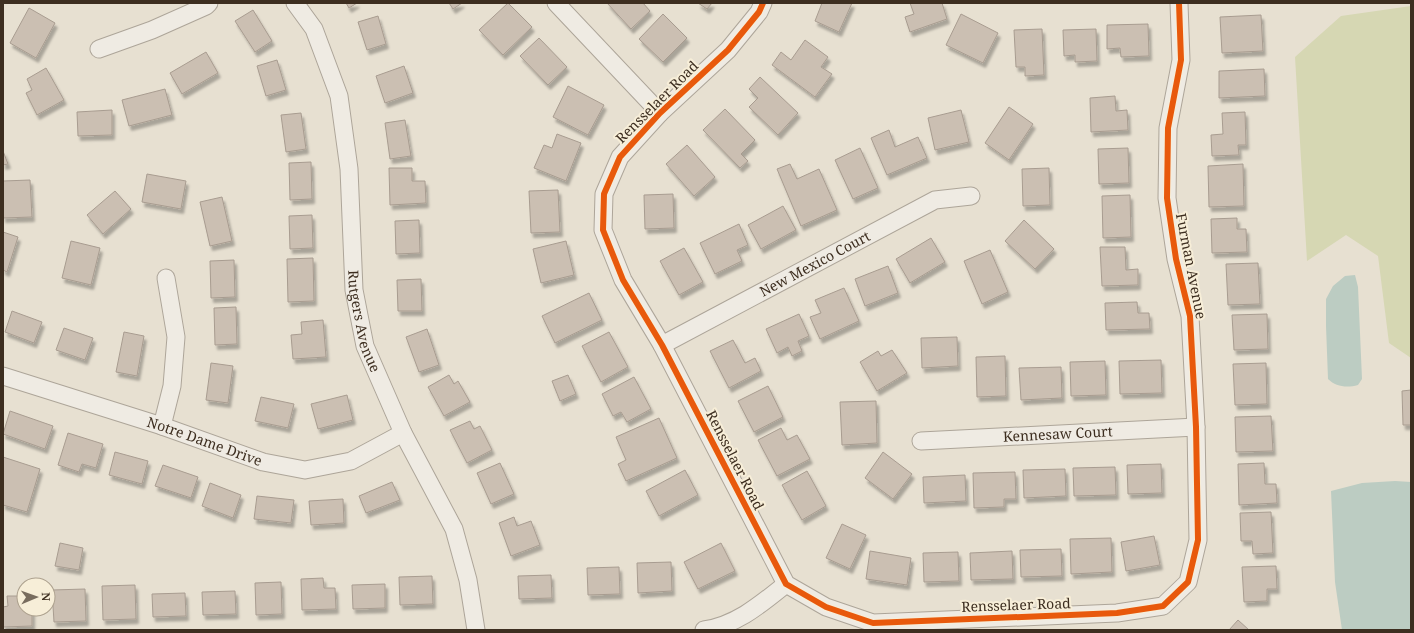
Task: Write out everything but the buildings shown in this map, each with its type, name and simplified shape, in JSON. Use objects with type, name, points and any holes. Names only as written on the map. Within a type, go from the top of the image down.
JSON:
[{"type":"street","points":[[99,49],[152,30],[206,6],[209,3]]},
{"type":"street","name":"Rutgers Avenue","points":[[295,3],[314,29],[339,96],[349,169],[354,290],[365,346],[403,433],[454,529],[468,580],[476,630]]},
{"type":"street","points":[[556,3],[660,114]]},
{"type":"street","name":"Rensselaer Road","points":[[763,3],[759,12],[728,50],[660,114],[620,157],[604,194],[603,230],[623,280],[662,345],[786,584],[826,607],[873,623],[1117,612],[1163,606],[1188,582]]},
{"type":"street","name":"Furman Avenue","points":[[1179,3],[1181,60],[1168,128],[1167,198],[1176,259],[1190,316],[1196,428],[1198,540],[1188,582]]},
{"type":"street","name":"New Mexico Court","points":[[662,345],[935,200],[971,196]]},
{"type":"street","points":[[162,426],[172,386],[176,337],[166,278]]},
{"type":"street","name":"Notre Dame Drive","points":[[3,376],[162,426],[263,462],[305,470],[351,461],[403,433]]},
{"type":"street","name":"Kennesaw Court","points":[[921,442],[1196,428]]},
{"type":"street","points":[[704,630],[717,628],[750,612],[786,584]]},
{"type":"green space","points":[[1411,6],[1411,358],[1389,343],[1378,256],[1346,235],[1307,261],[1295,57],[1341,16]]},
{"type":"shaded area","points":[[1355,275],[1358,287],[1362,379],[1358,385],[1346,387],[1335,384],[1328,379],[1326,299],[1333,286],[1345,276]]},
{"type":"shaded area","points":[[1395,481],[1411,482],[1411,630],[1342,630],[1335,582],[1331,491],[1362,483]]},
{"type":"cycle path","points":[[763,3],[759,12],[728,50],[660,113],[620,157],[604,194],[603,230],[623,280],[662,345],[786,584],[826,607],[873,623],[1117,613],[1163,606],[1188,582],[1198,540],[1196,427],[1190,316],[1176,259],[1167,198],[1168,128],[1181,60],[1179,3]]}]
